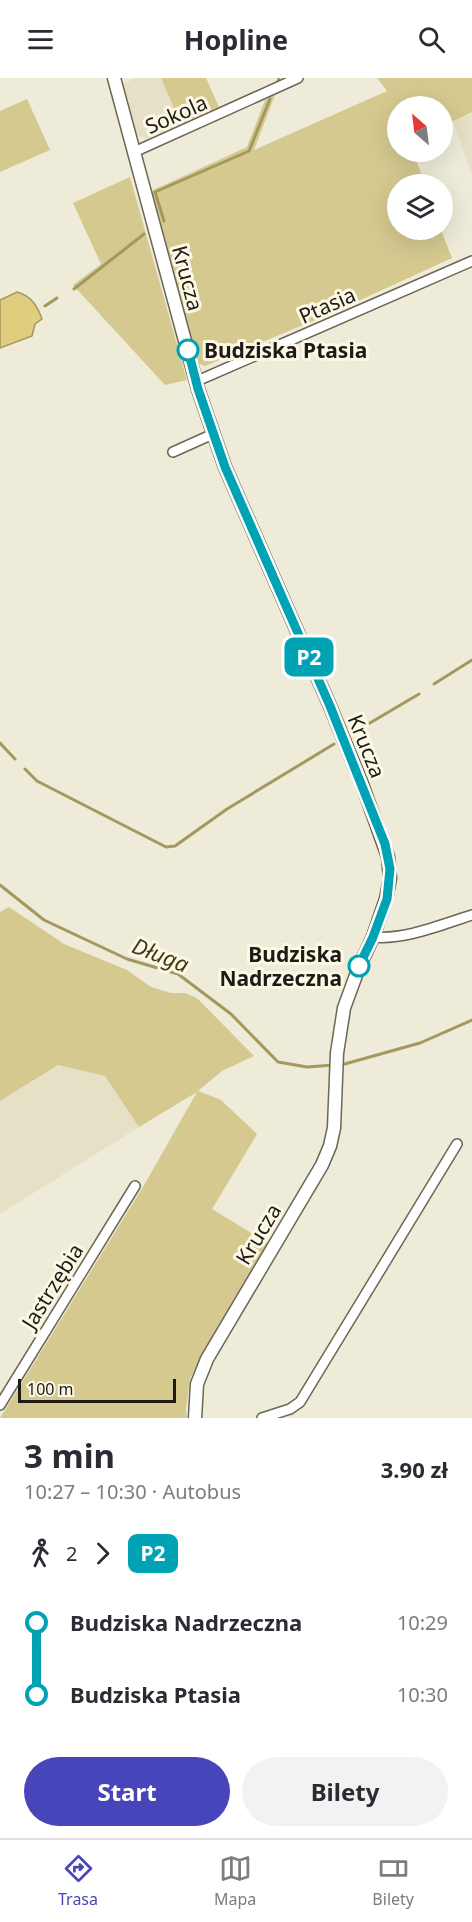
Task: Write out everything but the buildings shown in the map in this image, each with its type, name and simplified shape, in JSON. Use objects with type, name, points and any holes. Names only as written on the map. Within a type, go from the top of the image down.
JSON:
[{"type":"street","name":"Krucza","points":[[114,78],[213,434],[225,467],[330,706],[385,844],[390,869],[387,899],[344,1008],[337,1053],[334,1128],[328,1152],[207,1359],[197,1383],[195,1418]]},
{"type":"street","name":"Sokola","points":[[134,152],[298,78]]},
{"type":"street","name":"Ptasia","points":[[197,381],[472,261]]},
{"type":"street","points":[[173,452],[213,434]]},
{"type":"street","points":[[373,937],[392,938],[411,934],[472,915]]},
{"type":"street","points":[[262,1418],[290,1409],[300,1402],[457,1144]]},
{"type":"street","name":"Jastrzębia","points":[[0,1406],[135,1186]]},
{"type":"shaded area","points":[[136,78],[161,78],[181,124],[146,139],[136,135],[123,84]]},
{"type":"shaded area","points":[[161,78],[206,78],[219,107],[181,124]]},
{"type":"shaded area","points":[[377,78],[472,78],[472,112],[453,121],[453,96],[387,96],[387,162],[417,162],[421,174],[387,174],[387,240],[445,240],[452,258],[332,313],[205,366],[199,364],[151,191],[247,147],[265,100],[275,95],[254,150],[387,91]]},
{"type":"shaded area","points":[[27,99],[50,150],[0,172],[0,111]]},
{"type":"shaded area","points":[[472,112],[472,175],[453,121]]},
{"type":"shaded area","points":[[130,177],[187,380],[165,385],[73,285],[101,264],[73,203]]},
{"type":"shaded area","points":[[17,292],[33,302],[42,319],[35,324],[32,336],[0,348],[0,300]]},
{"type":"shaded area","points":[[9,907],[64,944],[127,970],[151,987],[171,993],[185,993],[197,998],[254,1056],[222,1071],[198,1091],[221,1100],[257,1134],[212,1209],[268,1243],[190,1378],[187,1418],[0,1418],[143,1187],[197,1092],[139,1127],[105,1076],[58,1065],[0,1101],[0,912]]},
{"type":"shaded area","points":[[58,1065],[105,1076],[139,1127],[0,1214],[0,1101]]},
{"type":"waterway","points":[[164,221],[155,192],[249,151],[270,99]]},
{"type":"waterway","points":[[74,289],[144,234]]},
{"type":"waterway","points":[[45,306],[57,298]]},
{"type":"waterway","points":[[434,684],[472,660]]},
{"type":"waterway","points":[[353,733],[419,694]]},
{"type":"waterway","points":[[0,743],[15,759]]},
{"type":"waterway","points":[[25,769],[37,781],[166,847],[175,846],[227,809],[334,744]]},
{"type":"waterway","name":"Długa","points":[[0,885],[44,920],[127,959],[178,974],[231,1014],[278,1062],[307,1067],[334,1065]]},
{"type":"waterway","name":"Długa","points":[[341,1065],[420,1043],[472,1020]]},
{"type":"bus line","name":"P2","points":[[188,350],[198,389],[225,467],[330,706],[385,844],[390,869],[387,899],[359,966]]},
{"type":"place","name":"Budziska Ptasia","points":[[188,350]]},
{"type":"place","name":"Budziska Nadrzeczna","points":[[359,966]]}]
